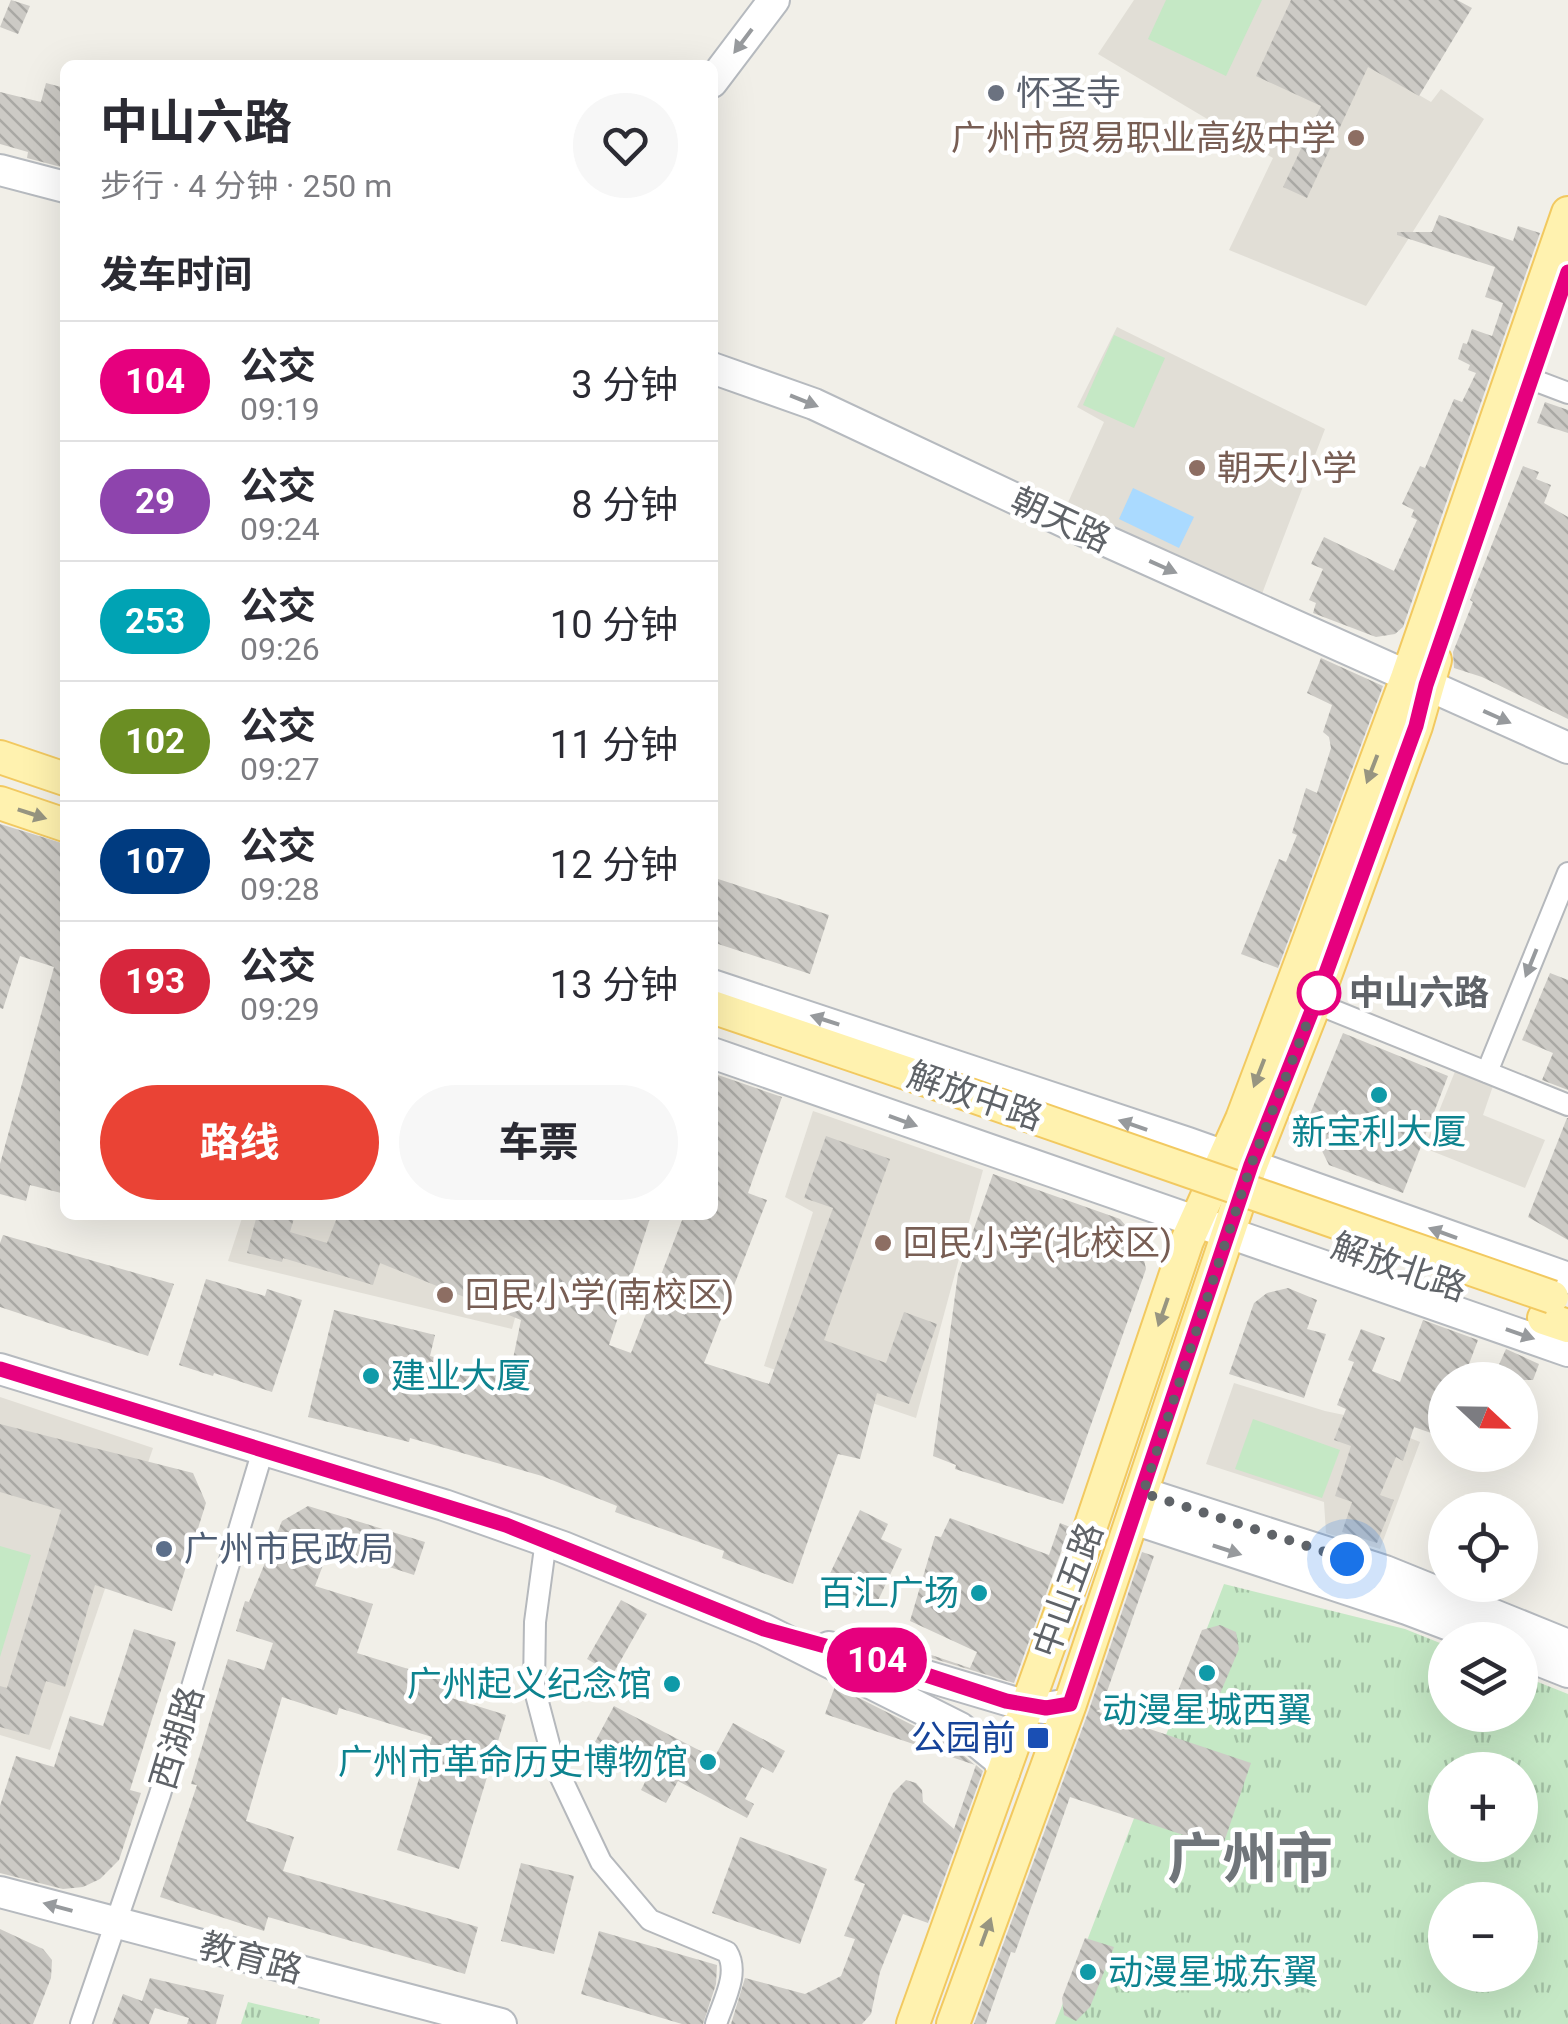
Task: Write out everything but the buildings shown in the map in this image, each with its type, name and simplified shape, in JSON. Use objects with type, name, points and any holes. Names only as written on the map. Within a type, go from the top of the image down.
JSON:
[{"type":"main road","points":[[718,74],[774,0]]},
{"type":"main road","points":[[0,170],[60,186]]},
{"type":"main road","points":[[718,1055],[1195,1220],[1234,1190],[1315,1003],[1416,726],[1416,681],[1568,214]]},
{"type":"main road","points":[[1234,1190],[1248,1102],[1416,681],[1568,272]]},
{"type":"main road","name":"朝天路","points":[[718,370],[814,404],[1568,748]]},
{"type":"main road","points":[[0,757],[60,776]]},
{"type":"main road","points":[[0,803],[60,823]]},
{"type":"main road","points":[[718,987],[1234,1190],[1568,1350]]},
{"type":"main road","name":"解放中路","points":[[718,1009],[912,1086]]},
{"type":"main road","name":"解放中路","points":[[718,1033],[912,1086],[1234,1190]]},
{"type":"main road","name":"中山五路","points":[[913,2024],[1195,1220],[1234,1190]]},
{"type":"main road","name":"中山五路","points":[[953,2024],[1139,1506],[1234,1190]]},
{"type":"main road","name":"解放北路","points":[[1234,1190],[1560,1304]]},
{"type":"main road","points":[[0,1369],[546,1540],[764,1629],[960,1728],[998,1760],[1004,1773]]},
{"type":"main road","points":[[1139,1506],[1441,1622]]},
{"type":"main road","points":[[1139,1506],[1385,1571],[1568,1645]]},
{"type":"main road","points":[[764,1629],[1027,1706],[1070,1704]]},
{"type":"main road","points":[[1538,1660],[1568,1672]]},
{"type":"main road","name":"教育路","points":[[0,1892],[501,2024]]},
{"type":"street","points":[[1531,379],[1568,393]]},
{"type":"street","points":[[1487,1072],[1568,873]]},
{"type":"street","points":[[1547,925],[1568,934]]},
{"type":"street","points":[[1315,1003],[1568,1106]]},
{"type":"street","name":"西湖路","points":[[81,2024],[160,1794],[263,1450]]},
{"type":"street","points":[[546,1540],[535,1622],[534,1688],[554,1763],[601,1862],[650,1920],[726,1952],[732,1960],[732,1973],[716,2024]]},
{"type":"shaded area","name":"广州市贸易职业高级中学","points":[[1134,0],[1335,0],[1318,36],[1431,102],[1441,89],[1484,119],[1366,306],[1229,250],[1273,158],[1098,54]]},
{"type":"shaded area","name":"朝天小学","points":[[1117,327],[1325,429],[1260,599],[1066,507],[1104,422],[1077,407]]},
{"type":"shaded area","points":[[1456,1069],[1494,1083],[1483,1115],[1545,1140],[1525,1188],[1424,1148]]},
{"type":"shaded area","name":"回民小学(北校区)","points":[[813,1111],[983,1170],[916,1418],[764,1366],[813,1212],[785,1197]]},
{"type":"shaded area","name":"回民小学(南校区)","points":[[241,1220],[542,1220],[512,1329],[228,1261]]},
{"type":"shaded area","points":[[1234,1383],[1363,1419],[1420,1442],[1380,1549],[1326,1533],[1324,1502],[1206,1464]]},
{"type":"shaded area","points":[[0,1397],[153,1448],[50,1750],[0,1735]]},
{"type":"green space","points":[[1166,0],[1262,0],[1226,76],[1148,39]]},
{"type":"green space","points":[[1114,335],[1165,358],[1134,428],[1083,405]]},
{"type":"green space","points":[[1253,1419],[1340,1450],[1322,1498],[1235,1469]]},
{"type":"green space","points":[[0,1546],[31,1555],[0,1657]]},
{"type":"green space","points":[[1224,1584],[1428,1638],[1428,1732],[1538,1732],[1538,1682],[1568,1694],[1568,2024],[1055,2024]]},
{"type":"green space","points":[[248,2002],[320,2019],[319,2024],[241,2024]]},
{"type":"water","points":[[1133,488],[1194,517],[1179,548],[1119,519]]},
{"type":"bus line","name":"104","points":[[0,1369],[506,1525],[764,1629],[1006,1701],[1046,1708],[1070,1704],[1251,1165],[1416,726],[1426,685],[1568,272]]},
{"type":"place","name":"怀圣寺","points":[[996,93]]},
{"type":"place","name":"广州市贸易职业高级中学","points":[[1356,138]]},
{"type":"place","name":"朝天小学","points":[[1197,468]]},
{"type":"place","name":"中山六路","points":[[1319,993]]},
{"type":"place","name":"新宝利大厦","points":[[1379,1095]]},
{"type":"place","name":"回民小学(北校区)","points":[[883,1243]]},
{"type":"place","name":"回民小学(南校区)","points":[[445,1295]]},
{"type":"place","name":"建业大厦","points":[[371,1376]]},
{"type":"place","name":"广州市民政局","points":[[164,1549]]},
{"type":"place","name":"百汇广场","points":[[979,1593]]},
{"type":"place","name":"动漫星城西翼","points":[[1207,1673]]},
{"type":"place","name":"广州起义纪念馆","points":[[672,1684]]},
{"type":"place","name":"公园前","points":[[1038,1738]]},
{"type":"place","name":"广州市革命历史博物馆","points":[[708,1762]]},
{"type":"place","name":"动漫星城东翼","points":[[1088,1972]]},
{"type":"district","name":"广州市","points":[[1250,1859]]},
{"type":"route","points":[[1319,993],[1251,1165],[1143,1493],[1347,1559]]}]
